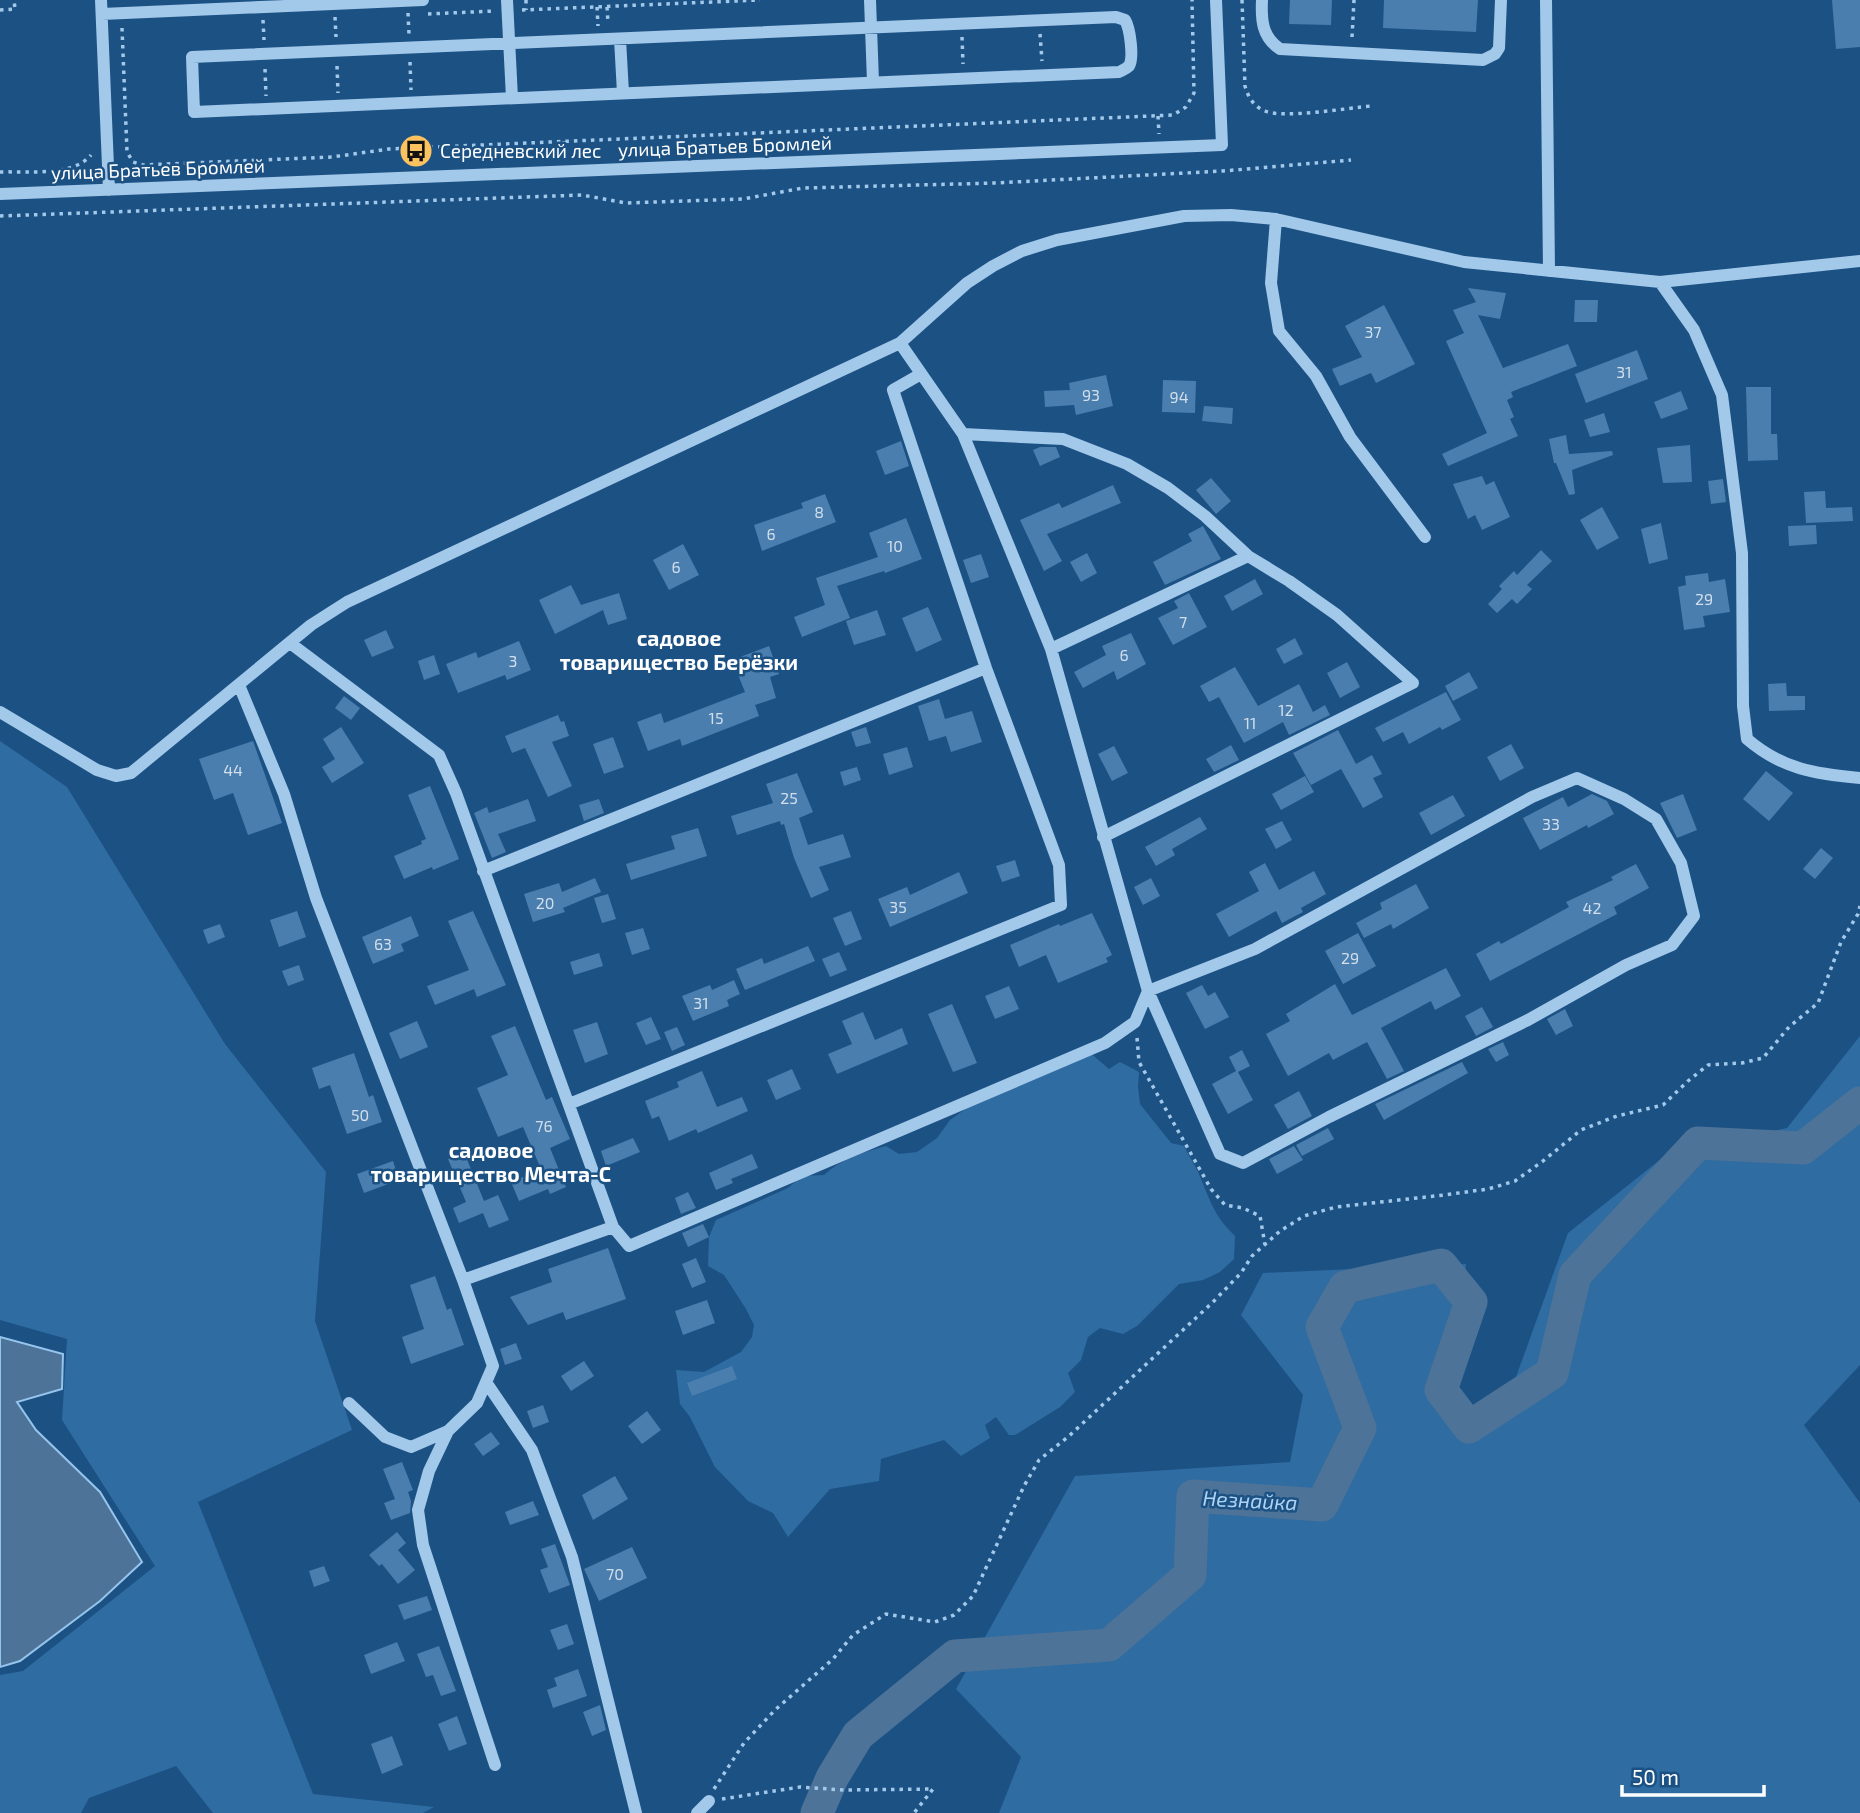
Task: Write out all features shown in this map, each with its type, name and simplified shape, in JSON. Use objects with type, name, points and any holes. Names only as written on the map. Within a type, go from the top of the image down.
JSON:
[{"type":"street","points":[[101,0],[109,190]]},
{"type":"street","points":[[102,14],[279,3],[424,0]]},
{"type":"street","points":[[870,0],[873,82]]},
{"type":"street","name":"улица Братьев Бромлей","points":[[0,194],[1222,145],[1216,0]]},
{"type":"street","points":[[1262,0],[1262,24],[1267,36],[1280,49],[1465,60],[1489,59],[1499,48],[1500,0]]},
{"type":"street","points":[[1546,0],[1549,271]]},
{"type":"street","points":[[508,6],[512,98]]},
{"type":"street","points":[[1116,18],[1125,20],[1130,28],[1131,61],[1126,69],[1119,72],[194,112],[192,57],[621,39],[1116,18]]},
{"type":"street","points":[[621,39],[623,93]]},
{"type":"street","points":[[0,712],[97,770],[116,776],[131,774],[331,611],[369,590],[900,343],[967,283],[1022,251],[1057,240],[1184,216],[1231,215],[1276,219],[1464,262],[1660,282],[1860,261]]},
{"type":"street","points":[[1276,219],[1271,283],[1279,331],[1316,376],[1350,437],[1425,537]]},
{"type":"street","points":[[1660,282],[1695,330],[1722,395],[1742,553],[1746,739],[1765,755],[1787,765],[1823,775],[1860,778]]},
{"type":"street","points":[[290,643],[439,755],[456,793],[613,1227],[629,1246],[1105,1043],[1135,1022],[1148,991],[1255,949],[1532,797],[1577,778],[1624,799],[1656,819],[1681,863],[1693,916],[1672,945],[1626,965],[1528,1020],[1352,1105],[1243,1163],[1220,1154],[1148,991],[1051,649],[963,434],[900,343]]},
{"type":"street","points":[[569,1104],[1061,905],[1059,865],[986,668],[893,390],[921,374]]},
{"type":"street","points":[[963,434],[1063,439],[1127,464],[1168,488],[1205,516],[1248,556],[1337,615],[1412,682],[1103,837]]},
{"type":"street","points":[[1051,649],[1248,556]]},
{"type":"street","points":[[483,870],[986,668]]},
{"type":"street","points":[[239,685],[285,794],[316,898],[463,1280],[493,1366],[477,1403],[447,1431],[411,1447],[385,1437],[349,1403]]},
{"type":"street","points":[[463,1280],[613,1227]]},
{"type":"street","points":[[486,1382],[532,1450],[572,1557],[636,1813]]},
{"type":"street","points":[[447,1431],[429,1471],[418,1510],[423,1545],[495,1765]]},
{"type":"street","points":[[696,1813],[709,1801]]},
{"type":"path","points":[[0,10],[15,9],[14,0]]},
{"type":"path","points":[[526,0],[526,10]]},
{"type":"path","points":[[396,16],[508,6],[526,10],[760,0]]},
{"type":"path","points":[[121,13],[127,152],[133,162],[143,165],[332,157],[403,148],[1173,115],[1186,107],[1194,93],[1192,0]]},
{"type":"path","points":[[1242,0],[1245,86],[1256,106],[1263,111],[1280,114],[1371,106]]},
{"type":"path","points":[[1352,53],[1354,0]]},
{"type":"path","points":[[323,19],[347,18]]},
{"type":"path","points":[[263,21],[275,21]]},
{"type":"path","points":[[122,28],[135,27]]},
{"type":"path","points":[[0,172],[71,169],[83,163],[94,148]]},
{"type":"path","points":[[0,216],[582,195],[626,203],[743,199],[803,188],[996,183],[1223,171],[1351,160]]},
{"type":"path","points":[[709,1801],[719,1778],[744,1743],[775,1710],[833,1659],[853,1635],[886,1614],[935,1622],[954,1615],[972,1596],[1024,1486],[1040,1460],[1212,1303],[1241,1273],[1252,1256],[1265,1245],[1304,1216],[1336,1207],[1455,1194],[1488,1189],[1514,1181],[1544,1161],[1581,1130],[1617,1116],[1663,1105],[1708,1065],[1742,1063],[1762,1058],[1789,1027],[1818,1003],[1841,942],[1860,906]]},
{"type":"path","points":[[1135,1022],[1139,1062],[1211,1189],[1225,1205],[1243,1208],[1260,1216],[1265,1245]]},
{"type":"path","points":[[709,1801],[800,1787],[844,1790],[933,1789],[914,1813]]},
{"type":"shaded area","points":[[0,741],[67,787],[225,1044],[326,1172],[315,1321],[352,1430],[198,1502],[313,1794],[434,1807],[423,1813],[213,1813],[176,1766],[89,1798],[81,1813],[0,1813],[0,1675],[23,1671],[155,1566],[62,1420],[67,1339],[0,1320]]},
{"type":"shaded area","points":[[1860,1036],[1860,1365],[1804,1425],[1860,1503],[1860,1813],[999,1813],[1021,1757],[956,1689],[1075,1476],[1290,1462],[1303,1395],[1241,1315],[1263,1273],[1466,1264],[1458,1408],[1507,1402],[1568,1233],[1666,1155],[1787,1128]]},
{"type":"shaded area","points":[[1088,1051],[1109,1069],[1120,1062],[1139,1072],[1140,1104],[1171,1143],[1184,1146],[1217,1214],[1235,1236],[1234,1259],[1220,1272],[1203,1280],[1179,1284],[1137,1326],[1123,1334],[1100,1328],[1088,1337],[1081,1360],[1068,1373],[1075,1392],[1060,1407],[1015,1435],[1009,1435],[996,1417],[985,1425],[990,1438],[961,1456],[944,1440],[881,1459],[879,1481],[830,1489],[788,1537],[773,1513],[748,1501],[715,1467],[690,1417],[680,1404],[676,1370],[704,1372],[741,1352],[752,1337],[754,1325],[746,1309],[724,1275],[708,1266],[709,1237],[716,1220],[788,1188],[802,1176],[824,1175],[845,1160],[861,1154],[886,1146],[899,1154],[917,1152],[937,1138],[950,1120],[975,1102]]},
{"type":"shaded area","points":[[0,1337],[63,1354],[62,1389],[17,1402],[36,1430],[100,1492],[142,1562],[100,1601],[20,1661],[0,1667]]},
{"type":"building","points":[[1290,0],[1332,0],[1331,25],[1289,24]]},
{"type":"building","points":[[1384,0],[1478,0],[1476,32],[1383,28]]},
{"type":"building","points":[[1832,0],[1860,0],[1860,47],[1836,49]]},
{"type":"building","points":[[1468,288],[1506,293],[1500,319],[1478,315],[1503,368],[1568,344],[1577,366],[1511,392],[1513,397],[1507,400],[1514,417],[1510,419],[1518,436],[1448,466],[1442,454],[1487,433],[1446,341],[1464,333],[1453,310],[1476,302]]},
{"type":"building","points":[[1575,300],[1598,300],[1597,322],[1574,322]]},
{"type":"building","points":[[1384,305],[1415,364],[1376,383],[1371,373],[1340,386],[1332,369],[1362,357],[1345,326]]},
{"type":"building","points":[[1637,350],[1648,379],[1586,403],[1575,374]]},
{"type":"building","points":[[1106,375],[1113,406],[1076,415],[1074,405],[1045,407],[1044,391],[1070,390],[1069,383]]},
{"type":"building","points":[[1163,380],[1196,381],[1195,413],[1162,412]]},
{"type":"building","points":[[1746,387],[1771,387],[1771,434],[1777,434],[1778,460],[1748,461]]},
{"type":"building","points":[[1681,391],[1688,409],[1661,419],[1654,402]]},
{"type":"building","points":[[1204,406],[1233,408],[1232,424],[1202,421]]},
{"type":"building","points":[[1604,413],[1610,432],[1590,437],[1584,420]]},
{"type":"building","points":[[1566,435],[1569,454],[1612,451],[1613,455],[1572,470],[1575,494],[1569,495],[1554,463],[1549,439]]},
{"type":"building","points":[[901,441],[909,466],[885,475],[876,451]]},
{"type":"building","points":[[1690,445],[1692,482],[1663,483],[1657,448]]},
{"type":"building","points":[[1056,447],[1060,457],[1040,466],[1033,450]]},
{"type":"building","points":[[1482,476],[1486,485],[1494,481],[1510,517],[1482,530],[1475,515],[1468,519],[1453,484]]},
{"type":"building","points":[[1211,478],[1231,501],[1216,514],[1196,490]]},
{"type":"building","points":[[1723,479],[1726,502],[1711,504],[1708,481]]},
{"type":"building","points":[[1113,485],[1121,503],[1047,534],[1062,561],[1044,571],[1020,520],[1059,503],[1062,508]]},
{"type":"building","points":[[1825,491],[1826,508],[1852,507],[1853,521],[1806,523],[1804,492]]},
{"type":"building","points":[[825,494],[836,522],[762,551],[754,525],[803,508],[801,503]]},
{"type":"building","points":[[1602,507],[1619,538],[1597,550],[1580,520]]},
{"type":"building","points":[[906,518],[922,559],[885,573],[884,571],[837,586],[850,618],[802,637],[794,617],[825,605],[816,578],[878,557],[869,533]]},
{"type":"building","points":[[1661,523],[1668,559],[1649,564],[1641,529]]},
{"type":"building","points":[[1816,525],[1817,544],[1789,546],[1788,526]]},
{"type":"building","points":[[1203,526],[1221,559],[1165,585],[1153,562],[1192,541],[1188,534]]},
{"type":"building","points":[[683,544],[699,575],[669,590],[653,560]]},
{"type":"building","points":[[1541,550],[1552,561],[1527,585],[1532,589],[1517,604],[1512,599],[1497,613],[1488,604],[1502,589],[1499,586],[1514,571],[1517,575]]},
{"type":"building","points":[[1087,553],[1097,573],[1081,582],[1070,562]]},
{"type":"building","points":[[981,554],[989,577],[971,583],[963,560]]},
{"type":"building","points":[[1708,573],[1709,582],[1725,579],[1730,612],[1703,616],[1705,627],[1684,630],[1678,587],[1686,585],[1685,576]]},
{"type":"building","points":[[1255,579],[1263,594],[1232,611],[1224,596]]},
{"type":"building","points":[[571,585],[581,605],[619,593],[627,619],[608,625],[603,610],[555,634],[539,600]]},
{"type":"building","points":[[1189,593],[1207,627],[1173,645],[1158,618],[1178,608],[1174,601]]},
{"type":"building","points":[[928,607],[942,640],[916,652],[902,618]]},
{"type":"building","points":[[877,610],[886,635],[854,645],[846,621]]},
{"type":"building","points":[[386,630],[394,648],[372,657],[364,640]]},
{"type":"building","points":[[1131,633],[1146,664],[1117,680],[1114,671],[1083,688],[1074,672],[1106,655],[1102,646]]},
{"type":"building","points":[[1295,638],[1303,654],[1284,664],[1276,649]]},
{"type":"building","points":[[519,641],[531,670],[507,680],[505,675],[458,693],[446,664],[476,652],[478,658]]},
{"type":"building","points":[[769,646],[779,674],[770,677],[776,698],[755,705],[759,716],[682,746],[680,739],[648,751],[637,722],[661,713],[664,723],[745,692],[732,660]]},
{"type":"building","points":[[434,655],[440,674],[424,680],[418,661]]},
{"type":"building","points":[[1347,662],[1360,687],[1340,698],[1327,673]]},
{"type":"building","points":[[1235,667],[1258,706],[1299,684],[1313,712],[1325,705],[1330,715],[1289,735],[1283,722],[1244,743],[1219,697],[1209,702],[1200,686]]},
{"type":"building","points":[[1469,672],[1478,688],[1453,701],[1445,686]]},
{"type":"building","points":[[1786,683],[1787,696],[1805,696],[1805,710],[1769,711],[1768,684]]},
{"type":"building","points":[[1446,692],[1461,720],[1442,730],[1440,727],[1409,744],[1403,732],[1383,742],[1375,728]]},
{"type":"building","points":[[344,696],[360,708],[351,720],[335,708]]},
{"type":"building","points":[[939,699],[945,719],[972,711],[982,742],[951,752],[946,736],[929,741],[918,706]]},
{"type":"building","points":[[558,715],[561,722],[564,721],[569,736],[552,742],[572,786],[548,797],[525,748],[512,753],[505,736]]},
{"type":"building","points":[[341,727],[364,763],[332,783],[322,767],[335,759],[323,739]]},
{"type":"building","points":[[866,727],[871,743],[856,747],[851,732]]},
{"type":"building","points":[[1338,730],[1356,764],[1372,755],[1382,774],[1373,778],[1383,797],[1363,808],[1341,769],[1311,785],[1293,753]]},
{"type":"building","points":[[613,737],[624,767],[604,774],[593,744]]},
{"type":"building","points":[[253,741],[282,823],[248,835],[233,793],[214,800],[199,759]]},
{"type":"building","points":[[1511,744],[1524,768],[1500,781],[1487,757]]},
{"type":"building","points":[[1231,745],[1239,760],[1214,772],[1206,759]]},
{"type":"building","points":[[1114,746],[1128,773],[1112,781],[1098,754]]},
{"type":"building","points":[[907,747],[913,767],[889,775],[883,754]]},
{"type":"building","points":[[857,767],[861,780],[844,786],[840,772]]},
{"type":"building","points":[[1766,771],[1793,793],[1769,821],[1743,799]]},
{"type":"building","points":[[797,773],[813,812],[799,818],[808,845],[843,834],[851,857],[819,867],[829,890],[811,898],[794,858],[784,824],[781,825],[780,821],[737,835],[731,816],[773,803],[766,784]]},
{"type":"building","points":[[1305,776],[1314,792],[1281,810],[1272,794]]},
{"type":"building","points":[[430,786],[459,859],[404,879],[394,856],[422,844],[421,841],[426,839],[408,795]]},
{"type":"building","points":[[1592,794],[1607,801],[1614,814],[1540,850],[1523,818],[1563,797],[1568,807]]},
{"type":"building","points":[[1683,794],[1697,830],[1677,838],[1660,803]]},
{"type":"building","points":[[1453,795],[1465,816],[1431,835],[1419,813]]},
{"type":"building","points":[[528,799],[536,821],[498,834],[506,852],[492,858],[474,813],[487,807],[489,813]]},
{"type":"building","points":[[599,799],[604,813],[584,821],[579,805]]},
{"type":"building","points":[[1200,817],[1207,829],[1172,849],[1175,855],[1156,866],[1145,847]]},
{"type":"building","points":[[1282,821],[1292,840],[1276,849],[1265,829]]},
{"type":"building","points":[[698,828],[707,856],[631,880],[626,864],[675,849],[671,836]]},
{"type":"building","points":[[1821,848],[1833,858],[1815,879],[1803,869]]},
{"type":"building","points":[[1015,860],[1020,876],[1002,882],[996,866]]},
{"type":"building","points":[[1265,863],[1279,890],[1314,871],[1326,894],[1301,908],[1303,912],[1282,923],[1276,911],[1229,937],[1216,914],[1259,891],[1249,872]]},
{"type":"building","points":[[1636,864],[1649,888],[1614,907],[1617,914],[1490,981],[1476,954],[1499,941],[1501,944],[1569,907],[1566,902],[1613,880],[1611,877]]},
{"type":"building","points":[[959,872],[968,893],[890,927],[878,899],[907,887],[910,895]]},
{"type":"building","points":[[595,878],[601,892],[563,908],[565,912],[533,922],[524,894],[559,883],[562,892]]},
{"type":"building","points":[[1151,878],[1160,896],[1143,905],[1134,887]]},
{"type":"building","points":[[1416,884],[1429,908],[1393,929],[1391,924],[1364,938],[1356,923],[1382,909],[1380,903]]},
{"type":"building","points":[[608,894],[616,919],[602,923],[594,898]]},
{"type":"building","points":[[297,911],[306,937],[279,947],[270,920]]},
{"type":"building","points":[[473,911],[506,985],[477,997],[474,989],[435,1005],[427,986],[469,970],[448,921]]},
{"type":"building","points":[[851,911],[862,939],[845,946],[833,918]]},
{"type":"building","points":[[1092,913],[1112,955],[1106,958],[1108,962],[1058,983],[1046,955],[1019,967],[1010,945]]},
{"type":"building","points":[[411,916],[419,936],[401,944],[404,951],[373,964],[362,937]]},
{"type":"building","points":[[220,924],[225,937],[208,944],[203,930]]},
{"type":"building","points":[[643,928],[650,949],[632,955],[625,933]]},
{"type":"building","points":[[1358,933],[1376,966],[1343,984],[1325,951]]},
{"type":"building","points":[[808,946],[815,961],[745,990],[736,969],[762,958],[764,964]]},
{"type":"building","points":[[839,952],[847,970],[830,977],[822,959]]},
{"type":"building","points":[[599,953],[603,966],[574,975],[570,962]]},
{"type":"building","points":[[299,965],[304,980],[288,986],[282,971]]},
{"type":"building","points":[[1446,968],[1461,996],[1435,1010],[1431,1001],[1381,1028],[1404,1071],[1387,1079],[1367,1042],[1333,1060],[1329,1053],[1288,1076],[1266,1034],[1290,1021],[1286,1014],[1335,984],[1352,1015]]},
{"type":"building","points":[[734,980],[740,994],[727,1000],[729,1006],[693,1021],[682,996],[710,985],[712,990]]},
{"type":"building","points":[[1202,985],[1208,996],[1215,992],[1229,1017],[1205,1029],[1186,993]]},
{"type":"building","points":[[1009,986],[1019,1009],[995,1019],[985,996]]},
{"type":"building","points":[[952,1004],[977,1063],[953,1072],[928,1014]]},
{"type":"building","points":[[1482,1007],[1493,1027],[1476,1036],[1465,1016]]},
{"type":"building","points":[[1565,1009],[1573,1026],[1556,1035],[1547,1019]]},
{"type":"building","points":[[863,1012],[875,1040],[902,1028],[908,1044],[837,1074],[828,1054],[852,1044],[842,1021]]},
{"type":"building","points":[[651,1017],[661,1039],[646,1045],[636,1023]]},
{"type":"building","points":[[417,1021],[428,1047],[400,1059],[389,1033]]},
{"type":"building","points":[[597,1022],[608,1054],[585,1063],[573,1030]]},
{"type":"building","points":[[515,1026],[546,1100],[552,1097],[570,1139],[550,1148],[566,1187],[550,1194],[548,1189],[519,1201],[511,1182],[541,1169],[523,1127],[498,1137],[477,1088],[508,1075],[491,1036]]},
{"type":"building","points":[[677,1027],[685,1045],[672,1051],[664,1032]]},
{"type":"building","points":[[1503,1042],[1509,1055],[1496,1062],[1488,1049]]},
{"type":"building","points":[[1242,1050],[1250,1066],[1238,1072],[1253,1100],[1228,1114],[1212,1084],[1236,1071],[1229,1057]]},
{"type":"building","points":[[354,1053],[369,1097],[373,1095],[382,1122],[347,1134],[330,1085],[319,1089],[312,1068]]},
{"type":"building","points":[[1462,1062],[1468,1073],[1384,1120],[1375,1104]]},
{"type":"building","points":[[792,1069],[801,1089],[776,1100],[767,1080]]},
{"type":"building","points":[[702,1071],[717,1107],[742,1097],[748,1111],[698,1133],[696,1129],[669,1141],[659,1116],[652,1119],[645,1101],[679,1087],[677,1082]]},
{"type":"building","points":[[1299,1091],[1312,1116],[1288,1129],[1274,1105]]},
{"type":"building","points":[[1328,1128],[1334,1139],[1302,1156],[1296,1145]]},
{"type":"building","points":[[633,1138],[640,1152],[606,1166],[601,1151]]},
{"type":"building","points":[[1294,1146],[1303,1160],[1277,1174],[1269,1159]]},
{"type":"building","points":[[464,1152],[484,1201],[498,1195],[509,1220],[489,1228],[483,1213],[459,1223],[453,1208],[466,1202],[448,1159]]},
{"type":"building","points":[[752,1154],[758,1168],[731,1179],[733,1183],[716,1190],[709,1173]]},
{"type":"building","points":[[393,1161],[399,1180],[364,1193],[357,1174]]},
{"type":"building","points":[[688,1192],[696,1208],[681,1214],[675,1198]]},
{"type":"building","points":[[703,1224],[709,1237],[688,1247],[682,1233]]},
{"type":"building","points":[[608,1248],[626,1299],[566,1320],[563,1312],[528,1325],[510,1297],[552,1282],[548,1269]]},
{"type":"building","points":[[696,1258],[706,1282],[692,1288],[682,1264]]},
{"type":"building","points":[[435,1276],[447,1310],[451,1308],[464,1345],[411,1364],[402,1337],[424,1329],[410,1285]]},
{"type":"building","points":[[707,1300],[715,1323],[683,1335],[675,1311]]},
{"type":"building","points":[[516,1343],[522,1359],[505,1365],[500,1349]]},
{"type":"building","points":[[584,1361],[594,1376],[571,1391],[561,1376]]},
{"type":"building","points":[[732,1366],[737,1379],[692,1396],[687,1383]]},
{"type":"building","points":[[543,1405],[549,1422],[533,1428],[527,1411]]},
{"type":"building","points":[[647,1411],[661,1430],[642,1444],[628,1426]]},
{"type":"building","points":[[491,1432],[500,1444],[483,1456],[474,1444]]},
{"type":"building","points":[[402,1462],[413,1490],[408,1492],[411,1501],[410,1513],[391,1520],[384,1503],[395,1499],[383,1469]]},
{"type":"building","points":[[615,1476],[628,1499],[593,1520],[582,1495]]},
{"type":"building","points":[[533,1501],[539,1515],[510,1525],[505,1512]]},
{"type":"building","points":[[397,1532],[406,1543],[398,1550],[415,1570],[398,1584],[382,1564],[379,1566],[369,1555]]},
{"type":"building","points":[[555,1544],[570,1585],[549,1593],[540,1570],[548,1567],[541,1549]]},
{"type":"building","points":[[632,1547],[647,1578],[599,1601],[584,1569]]},
{"type":"building","points":[[324,1566],[330,1581],[314,1587],[309,1571]]},
{"type":"building","points":[[427,1596],[432,1610],[404,1620],[398,1605]]},
{"type":"building","points":[[567,1624],[574,1644],[558,1650],[550,1630]]},
{"type":"building","points":[[397,1642],[405,1661],[371,1674],[364,1655]]},
{"type":"building","points":[[439,1646],[456,1691],[441,1696],[433,1675],[426,1677],[417,1654]]},
{"type":"building","points":[[578,1669],[587,1696],[553,1708],[547,1690],[557,1686],[554,1678]]},
{"type":"building","points":[[600,1705],[606,1730],[592,1736],[583,1712]]},
{"type":"building","points":[[457,1716],[467,1744],[449,1751],[438,1724]]},
{"type":"building","points":[[392,1736],[403,1765],[382,1774],[371,1744]]},
{"type":"waterway","name":"Незнайка","points":[[817,1813],[832,1778],[858,1735],[955,1656],[1109,1645],[1190,1575],[1193,1496],[1322,1505],[1360,1428],[1322,1327],[1345,1287],[1441,1265],[1471,1302],[1441,1390],[1469,1427],[1552,1373],[1575,1275],[1698,1143],[1803,1148],[1860,1103]]},
{"type":"place","name":"Середневский лес","points":[[416,151]]},
{"type":"district","name":"садовое товарищество Берёзки","points":[[679,651]]},
{"type":"district","name":"садовое товарищество Мечта-С","points":[[491,1163]]}]
